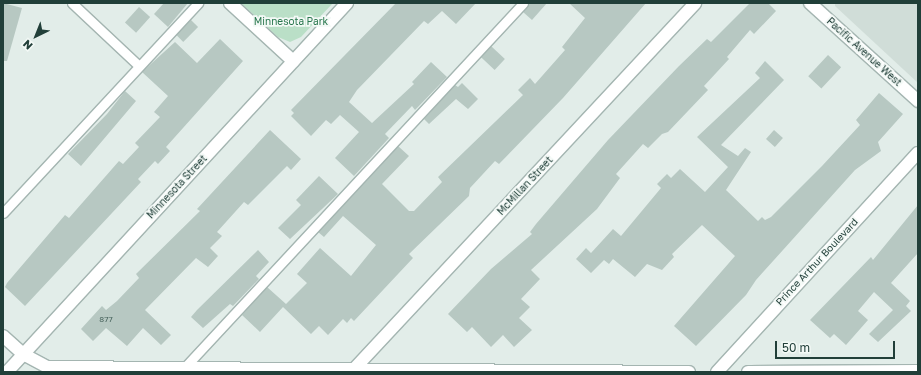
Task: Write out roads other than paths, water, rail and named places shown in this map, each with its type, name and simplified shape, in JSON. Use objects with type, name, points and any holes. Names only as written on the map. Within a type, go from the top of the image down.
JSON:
[{"type":"street","points":[[230,3],[293,61]]},
{"type":"street","name":"Minnesota Street","points":[[7,372],[346,3]]},
{"type":"street","name":"McMillan Street","points":[[355,368],[695,3]]},
{"type":"street","name":"Pacific Avenue West","points":[[812,4],[918,101]]},
{"type":"street","name":"Prince Arthur Boulevard","points":[[717,372],[918,152]]},
{"type":"street","points":[[3,336],[23,354],[48,367],[355,368],[690,372]]},
{"type":"street","points":[[748,372],[918,370]]},
{"type":"lane","points":[[72,3],[139,66]]},
{"type":"lane","points":[[3,213],[198,3]]},
{"type":"lane","points":[[184,368],[523,3]]},
{"type":"park label","name":"Minnesota Park","points":[[291,22]]}]
